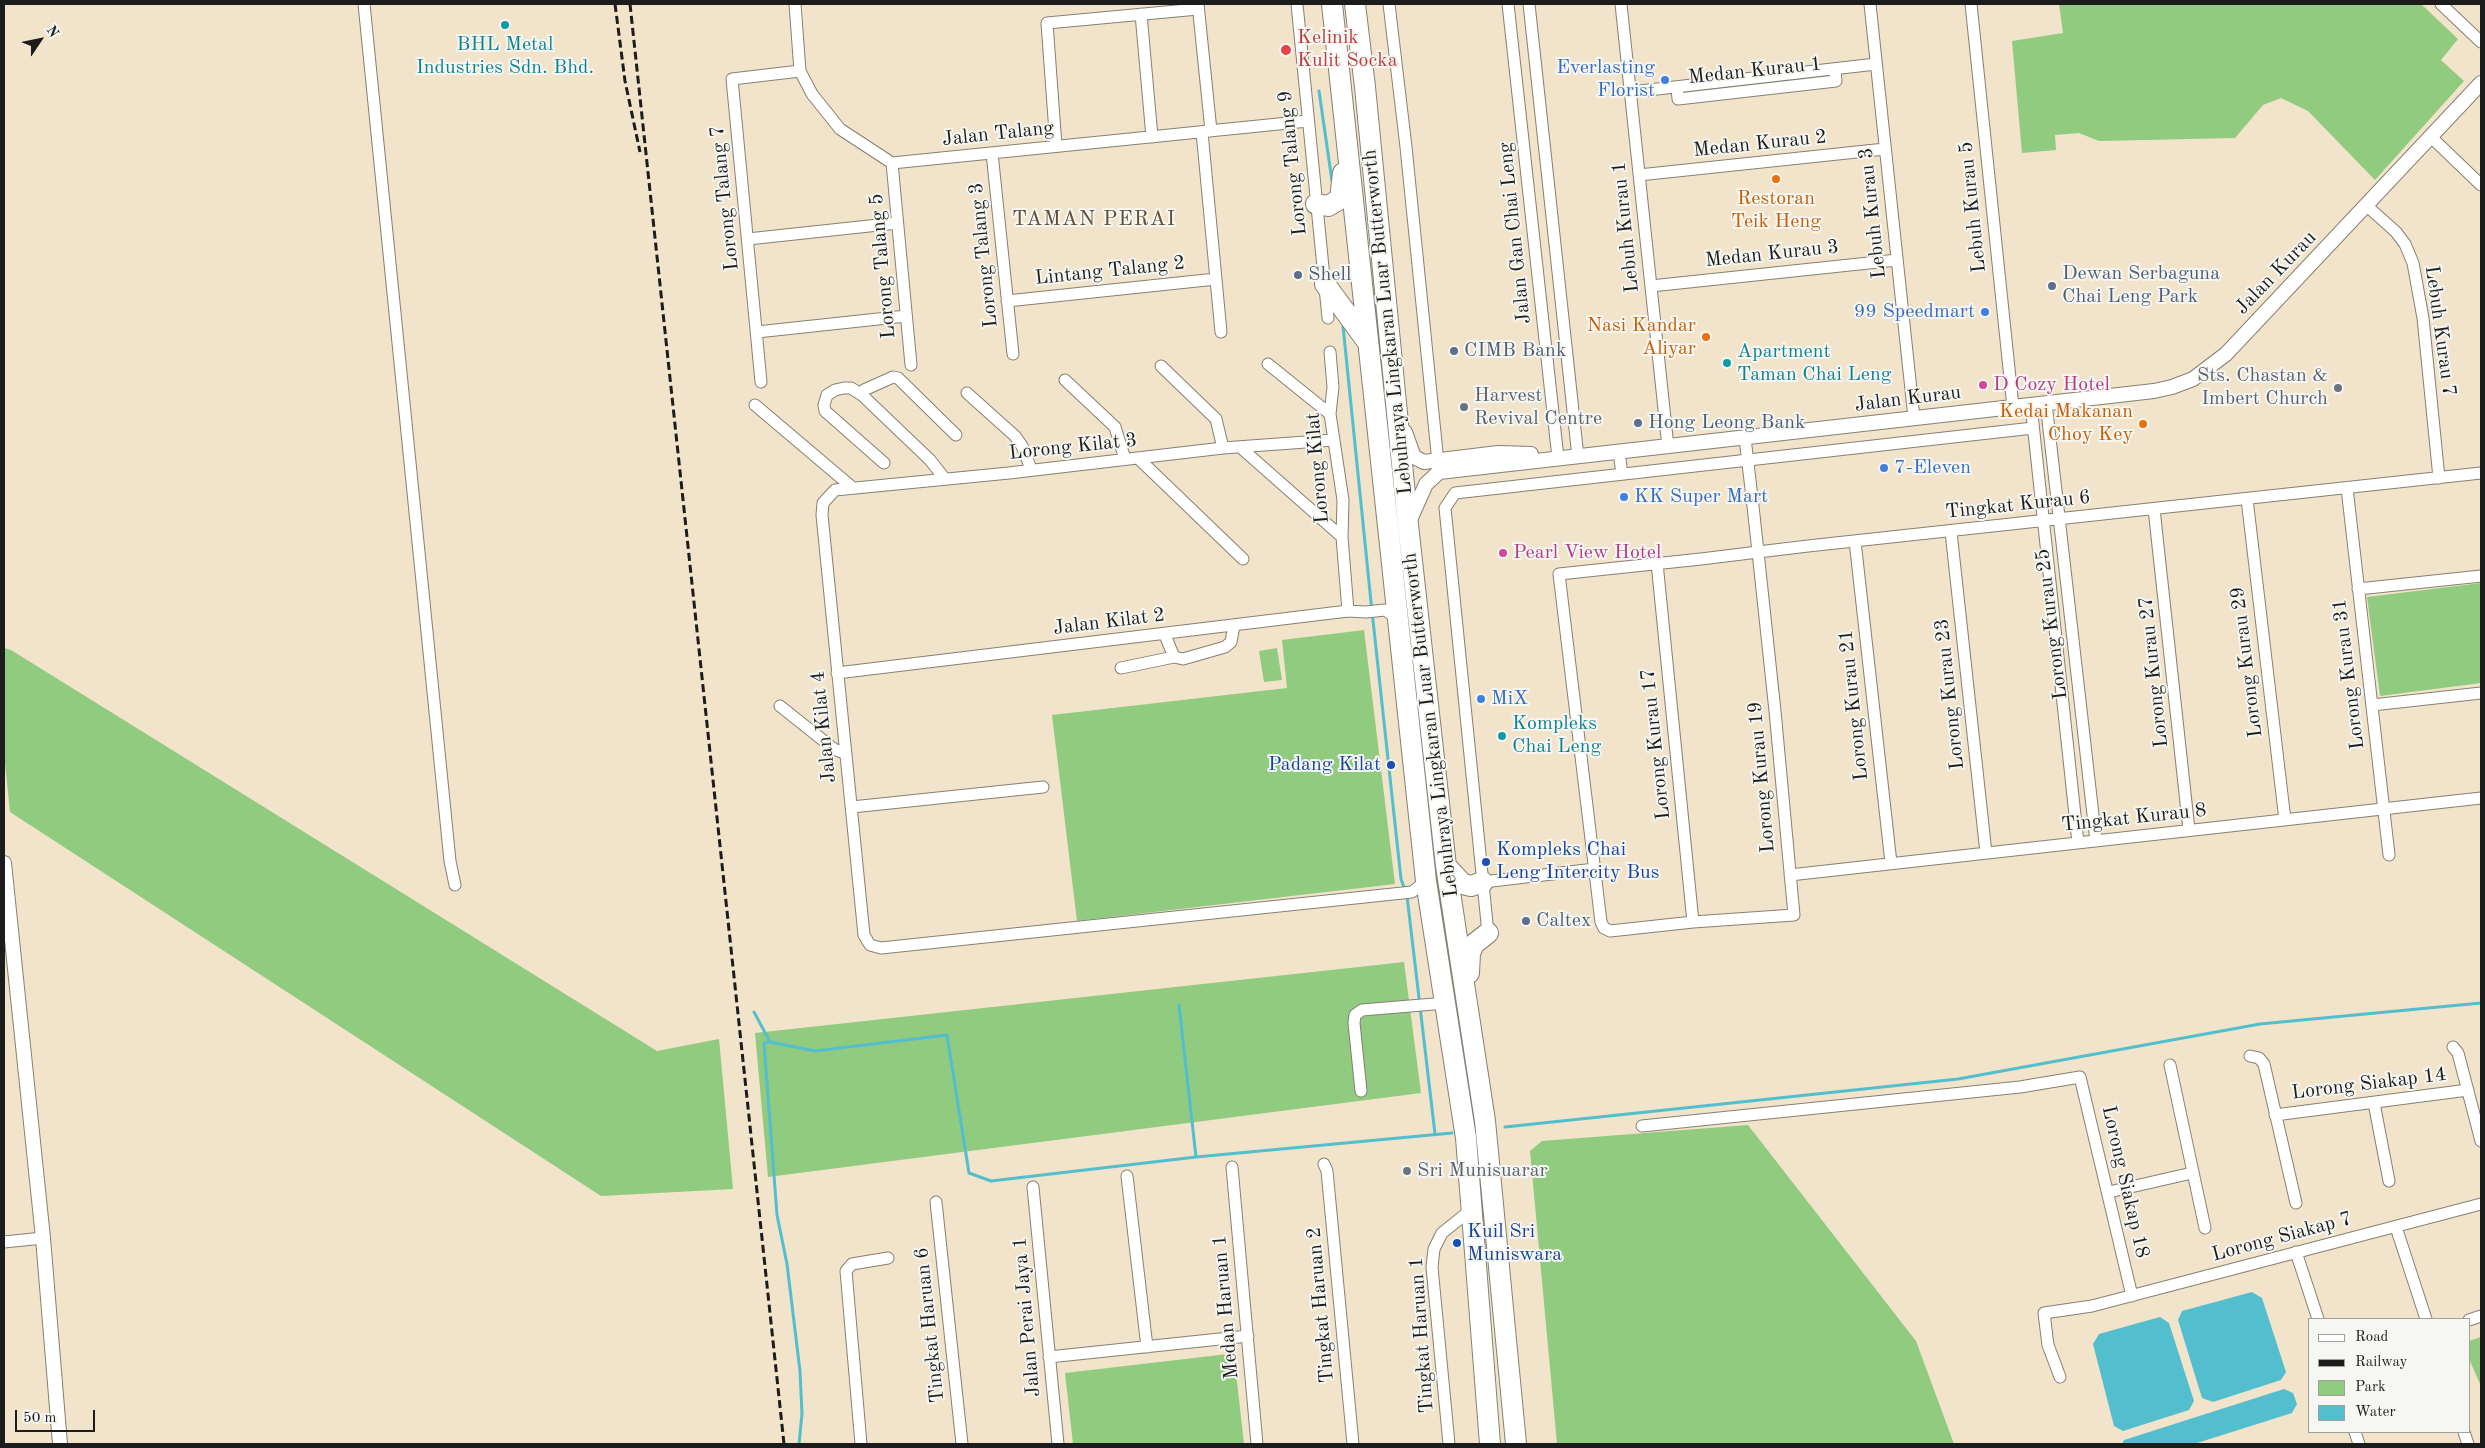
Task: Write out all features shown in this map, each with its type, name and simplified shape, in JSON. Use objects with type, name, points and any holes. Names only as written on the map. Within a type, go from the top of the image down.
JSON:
[{"type":"highway","name":"Lebuhraya Lingkaran Luar Butterworth","points":[[1332,4],[1369,343],[1384,610],[1410,889],[1431,909],[1466,1138],[1490,1444]]},
{"type":"highway","name":"Lebuhraya Lingkaran Luar Butterworth","points":[[1355,4],[1398,409],[1408,525],[1446,866],[1486,1130],[1516,1444]]},
{"type":"highway","points":[[1316,204],[1328,206],[1340,199],[1347,135]]},
{"type":"highway","points":[[1325,284],[1351,316],[1369,343]]},
{"type":"highway","points":[[1446,866],[1464,884],[1471,886],[1483,882]]},
{"type":"highway","points":[[1469,1014],[1470,953],[1474,944],[1488,933]]},
{"type":"street","points":[[364,4],[450,861],[455,885]]},
{"type":"street","points":[[795,4],[800,71],[812,94],[840,129],[892,163]]},
{"type":"street","name":"Lorong Talang 9","points":[[1297,4],[1328,318]]},
{"type":"street","points":[[1389,4],[1408,167],[1438,462]]},
{"type":"street","name":"Jalan Gan Chai Leng","points":[[1508,4],[1558,458]]},
{"type":"street","name":"Jalan Gan Chai Leng","points":[[1529,4],[1578,457]]},
{"type":"street","name":"Lebuh Kurau 1","points":[[1621,4],[1668,447]]},
{"type":"street","name":"Lebuh Kurau 3","points":[[1870,4],[1914,418]]},
{"type":"street","name":"Lebuh Kurau 5","points":[[1971,4],[2013,407]]},
{"type":"street","points":[[2441,4],[2481,42]]},
{"type":"street","points":[[1056,146],[1047,23],[1141,14],[1198,6],[1220,332]]},
{"type":"street","points":[[1141,14],[1152,137]]},
{"type":"street","name":"Medan Kurau 1","points":[[1631,92],[1876,64]]},
{"type":"street","name":"Lorong Talang 7","points":[[762,382],[732,80],[800,71]]},
{"type":"street","name":"Jalan Kurau","points":[[1408,525],[1426,484],[1439,472],[2154,390],[2172,387],[2193,379],[2226,354],[2481,83]]},
{"type":"street","name":"Jalan Talang","points":[[892,163],[1308,121]]},
{"type":"street","points":[[2430,136],[2481,185]]},
{"type":"street","name":"Medan Kurau 2","points":[[1639,176],[1885,149]]},
{"type":"street","name":"Lorong Talang 3","points":[[992,153],[1013,354]]},
{"type":"street","name":"Lorong Talang 5","points":[[892,163],[911,365]]},
{"type":"street","name":"Lebuh Kurau 7","points":[[2366,206],[2396,232],[2405,244],[2414,263],[2422,318],[2439,478]]},
{"type":"street","points":[[748,239],[897,223]]},
{"type":"street","name":"Medan Kurau 3","points":[[1651,286],[1897,260]]},
{"type":"street","name":"Lintang Talang 2","points":[[1007,301],[1216,279]]},
{"type":"street","points":[[757,332],[906,316]]},
{"type":"street","name":"Lorong Kilat","points":[[1330,352],[1333,387],[1330,414],[1343,500],[1342,537],[1348,611]]},
{"type":"street","points":[[1268,364],[1330,414]]},
{"type":"street","points":[[1161,366],[1216,419],[1223,448]]},
{"type":"street","points":[[862,395],[864,390],[893,376],[898,378],[956,435]]},
{"type":"street","points":[[1065,380],[1115,427],[1126,459]]},
{"type":"street","points":[[884,463],[825,411],[824,405],[827,395],[835,390],[851,388],[862,395],[930,460],[945,479]]},
{"type":"street","points":[[967,393],[1015,436],[1022,446],[1031,470]]},
{"type":"street","name":"Lorong Kurau 25","points":[[2046,403],[2096,841]]},
{"type":"street","points":[[755,404],[853,488]]},
{"type":"street","name":"Lorong Kurau 25","points":[[2031,405],[2078,843]]},
{"type":"street","name":"Jalan Kurau","points":[[1398,409],[1414,456],[1424,462],[1438,462],[1498,453],[1529,454],[1544,459]]},
{"type":"street","points":[[1488,933],[1445,508],[1455,493],[2033,428]]},
{"type":"street","name":"Lorong Kurau 19","points":[[1595,869],[1601,922],[1604,928],[1610,931],[1693,922],[1794,915],[1745,438]]},
{"type":"street","name":"Lorong Kilat 3","points":[[823,503],[835,490],[1223,448],[1333,440]]},
{"type":"street","points":[[1240,447],[1342,537]]},
{"type":"street","points":[[1619,452],[1622,474]]},
{"type":"street","points":[[1139,458],[1243,559]]},
{"type":"street","name":"Tingkat Kurau 6","points":[[1595,869],[1559,574],[2481,473]]},
{"type":"street","name":"Lorong Kurau 31","points":[[2347,488],[2389,855]]},
{"type":"street","name":"Lorong Kurau 29","points":[[2247,499],[2285,820]]},
{"type":"street","name":"Jalan Kilat 4","points":[[823,503],[822,515],[837,674],[864,935],[870,945],[881,948],[1410,889]]},
{"type":"street","name":"Lorong Kurau 27","points":[[2154,509],[2189,830]]},
{"type":"street","name":"Lorong Kurau 23","points":[[1951,532],[1986,853]]},
{"type":"street","name":"Lorong Kurau 21","points":[[1855,542],[1891,863]]},
{"type":"street","name":"Lorong Kurau 17","points":[[1656,563],[1693,922]]},
{"type":"street","points":[[2358,590],[2481,576]]},
{"type":"street","name":"Jalan Kilat 2","points":[[837,674],[1348,611],[1384,610]]},
{"type":"street","points":[[1121,668],[1174,657],[1183,659],[1220,650],[1231,642],[1234,625]]},
{"type":"street","points":[[1165,635],[1174,657]]},
{"type":"street","points":[[2372,705],[2481,693]]},
{"type":"street","points":[[780,706],[834,749],[846,754]]},
{"type":"street","points":[[852,807],[1043,787]]},
{"type":"street","name":"Tingkat Kurau 8","points":[[1790,875],[2481,798]]},
{"type":"street","points":[[4,863],[43,1238],[60,1444]]},
{"type":"street","points":[[1483,882],[1595,869]]},
{"type":"street","points":[[1361,1091],[1354,1023],[1355,1014],[1362,1010],[1446,1003]]},
{"type":"street","points":[[2453,1046],[2458,1053],[2481,1142]]},
{"type":"street","points":[[2250,1056],[2259,1058],[2264,1064],[2296,1203]]},
{"type":"street","points":[[2170,1065],[2205,1228]]},
{"type":"street","name":"Lorong Siakap 18","points":[[1642,1126],[2020,1087],[2080,1077],[2109,1192],[2132,1296]]},
{"type":"street","name":"Lorong Siakap 14","points":[[2276,1115],[2374,1104],[2468,1090]]},
{"type":"street","points":[[2374,1104],[2389,1181]]},
{"type":"street","name":"Tingkat Haruan 2","points":[[1324,1164],[1327,1171],[1354,1444]]},
{"type":"street","name":"Medan Haruan 1","points":[[1232,1167],[1257,1444]]},
{"type":"street","points":[[2109,1192],[2192,1173]]},
{"type":"street","points":[[1127,1176],[1147,1347]]},
{"type":"street","name":"Jalan Perai Jaya 1","points":[[1033,1187],[1058,1444]]},
{"type":"street","name":"Tingkat Haruan 6","points":[[936,1202],[962,1444]]},
{"type":"street","name":"Lorong Siakap 7","points":[[2060,1376],[2048,1345],[2044,1313],[2092,1306],[2481,1204]]},
{"type":"street","name":"Tingkat Haruan 1","points":[[1449,1444],[1432,1267],[1434,1249],[1442,1233],[1472,1209]]},
{"type":"street","points":[[2396,1227],[2426,1318]]},
{"type":"street","points":[[4,1242],[43,1238]]},
{"type":"street","points":[[2296,1252],[2318,1318]]},
{"type":"street","points":[[861,1444],[846,1270],[852,1264],[888,1258]]},
{"type":"street","points":[[1049,1357],[1248,1336]]},
{"type":"green space","points":[[2059,4],[2421,4],[2458,39],[2441,60],[2464,81],[2375,180],[2308,111],[2281,98],[2263,105],[2235,138],[2099,141],[2079,133],[2055,135],[2056,150],[2022,153],[2012,41],[2063,33]]},
{"type":"green space","points":[[2481,583],[2481,683],[2380,696],[2367,597]]},
{"type":"green space","points":[[1364,630],[1395,884],[1077,921],[1052,715],[1287,688],[1282,640]]},
{"type":"green space","points":[[4,648],[11,650],[657,1051],[719,1039],[733,1189],[601,1196],[10,812],[4,754]]},
{"type":"green space","points":[[1277,648],[1282,680],[1264,682],[1259,651]]},
{"type":"green space","points":[[1404,962],[1421,1093],[768,1177],[755,1033]]},
{"type":"green space","points":[[1748,1125],[1916,1341],[1954,1444],[1557,1444],[1530,1151],[1542,1141]]},
{"type":"green space","points":[[2481,1337],[2481,1386],[2470,1361],[2470,1341]]},
{"type":"green space","points":[[1228,1354],[1234,1355],[1244,1444],[1073,1444],[1065,1373]]},
{"type":"water","points":[[2252,1292],[2262,1298],[2286,1372],[2281,1380],[2213,1402],[2202,1398],[2178,1320],[2182,1311]]},
{"type":"water","points":[[2160,1317],[2169,1323],[2194,1401],[2189,1410],[2123,1431],[2114,1426],[2093,1344],[2099,1334]]},
{"type":"water","points":[[2284,1389],[2293,1393],[2297,1404],[2292,1413],[2194,1444],[2122,1444],[2124,1440]]},
{"type":"waterway","points":[[1319,91],[1332,181]]},
{"type":"waterway","points":[[1343,326],[1401,879],[1405,890]]},
{"type":"waterway","points":[[1407,896],[1435,1134]]},
{"type":"waterway","points":[[1505,1127],[1958,1079],[2260,1024],[2481,1003]]},
{"type":"waterway","points":[[1179,1005],[1196,1157]]},
{"type":"waterway","points":[[754,1012],[770,1042],[815,1051],[947,1035],[969,1173],[991,1181],[1196,1157],[1452,1133]]},
{"type":"waterway","points":[[770,1042],[764,1043],[777,1215],[787,1264],[800,1371],[802,1414],[799,1444]]},
{"type":"railway","points":[[615,4],[625,81],[640,152]]},
{"type":"railway","points":[[630,4],[784,1444]]},
{"type":"place","name":"BHL Metal Industries Sdn. Bhd.","points":[[505,25]]},
{"type":"place","name":"Kelinik Kulit Socka","points":[[1286,50]]},
{"type":"place","name":"Everlasting Florist","points":[[1665,80]]},
{"type":"place","name":"Restoran Teik Heng","points":[[1776,179]]},
{"type":"place","name":"Shell","points":[[1298,275]]},
{"type":"place","name":"Dewan Serbaguna Chai Leng Park","points":[[2052,286]]},
{"type":"place","name":"99 Speedmart","points":[[1985,312]]},
{"type":"place","name":"Nasi Kandar Aliyar","points":[[1706,337]]},
{"type":"place","name":"CIMB Bank","points":[[1454,351]]},
{"type":"place","name":"Apartment Taman Chai Leng","points":[[1727,363]]},
{"type":"place","name":"D Cozy Hotel","points":[[1983,385]]},
{"type":"place","name":"Sts. Chastan & Imbert Church","points":[[2338,388]]},
{"type":"place","name":"Harvest Revival Centre","points":[[1464,407]]},
{"type":"place","name":"Hong Leong Bank","points":[[1638,423]]},
{"type":"place","name":"Kedai Makanan Choy Key","points":[[2143,424]]},
{"type":"place","name":"7-Eleven","points":[[1884,468]]},
{"type":"place","name":"KK Super Mart","points":[[1624,497]]},
{"type":"place","name":"Pearl View Hotel","points":[[1503,553]]},
{"type":"place","name":"MiX","points":[[1481,699]]},
{"type":"place","name":"Kompleks Chai Leng","points":[[1502,736]]},
{"type":"place","name":"Padang Kilat","points":[[1391,765]]},
{"type":"place","name":"Kompleks Chai Leng Intercity Bus","points":[[1486,862]]},
{"type":"place","name":"Caltex","points":[[1526,921]]},
{"type":"place","name":"Sri Munisuarar","points":[[1407,1171]]},
{"type":"place","name":"Kuil Sri Muniswara","points":[[1457,1243]]},
{"type":"district","name":"TAMAN PERAI","points":[[1094,219]]}]
